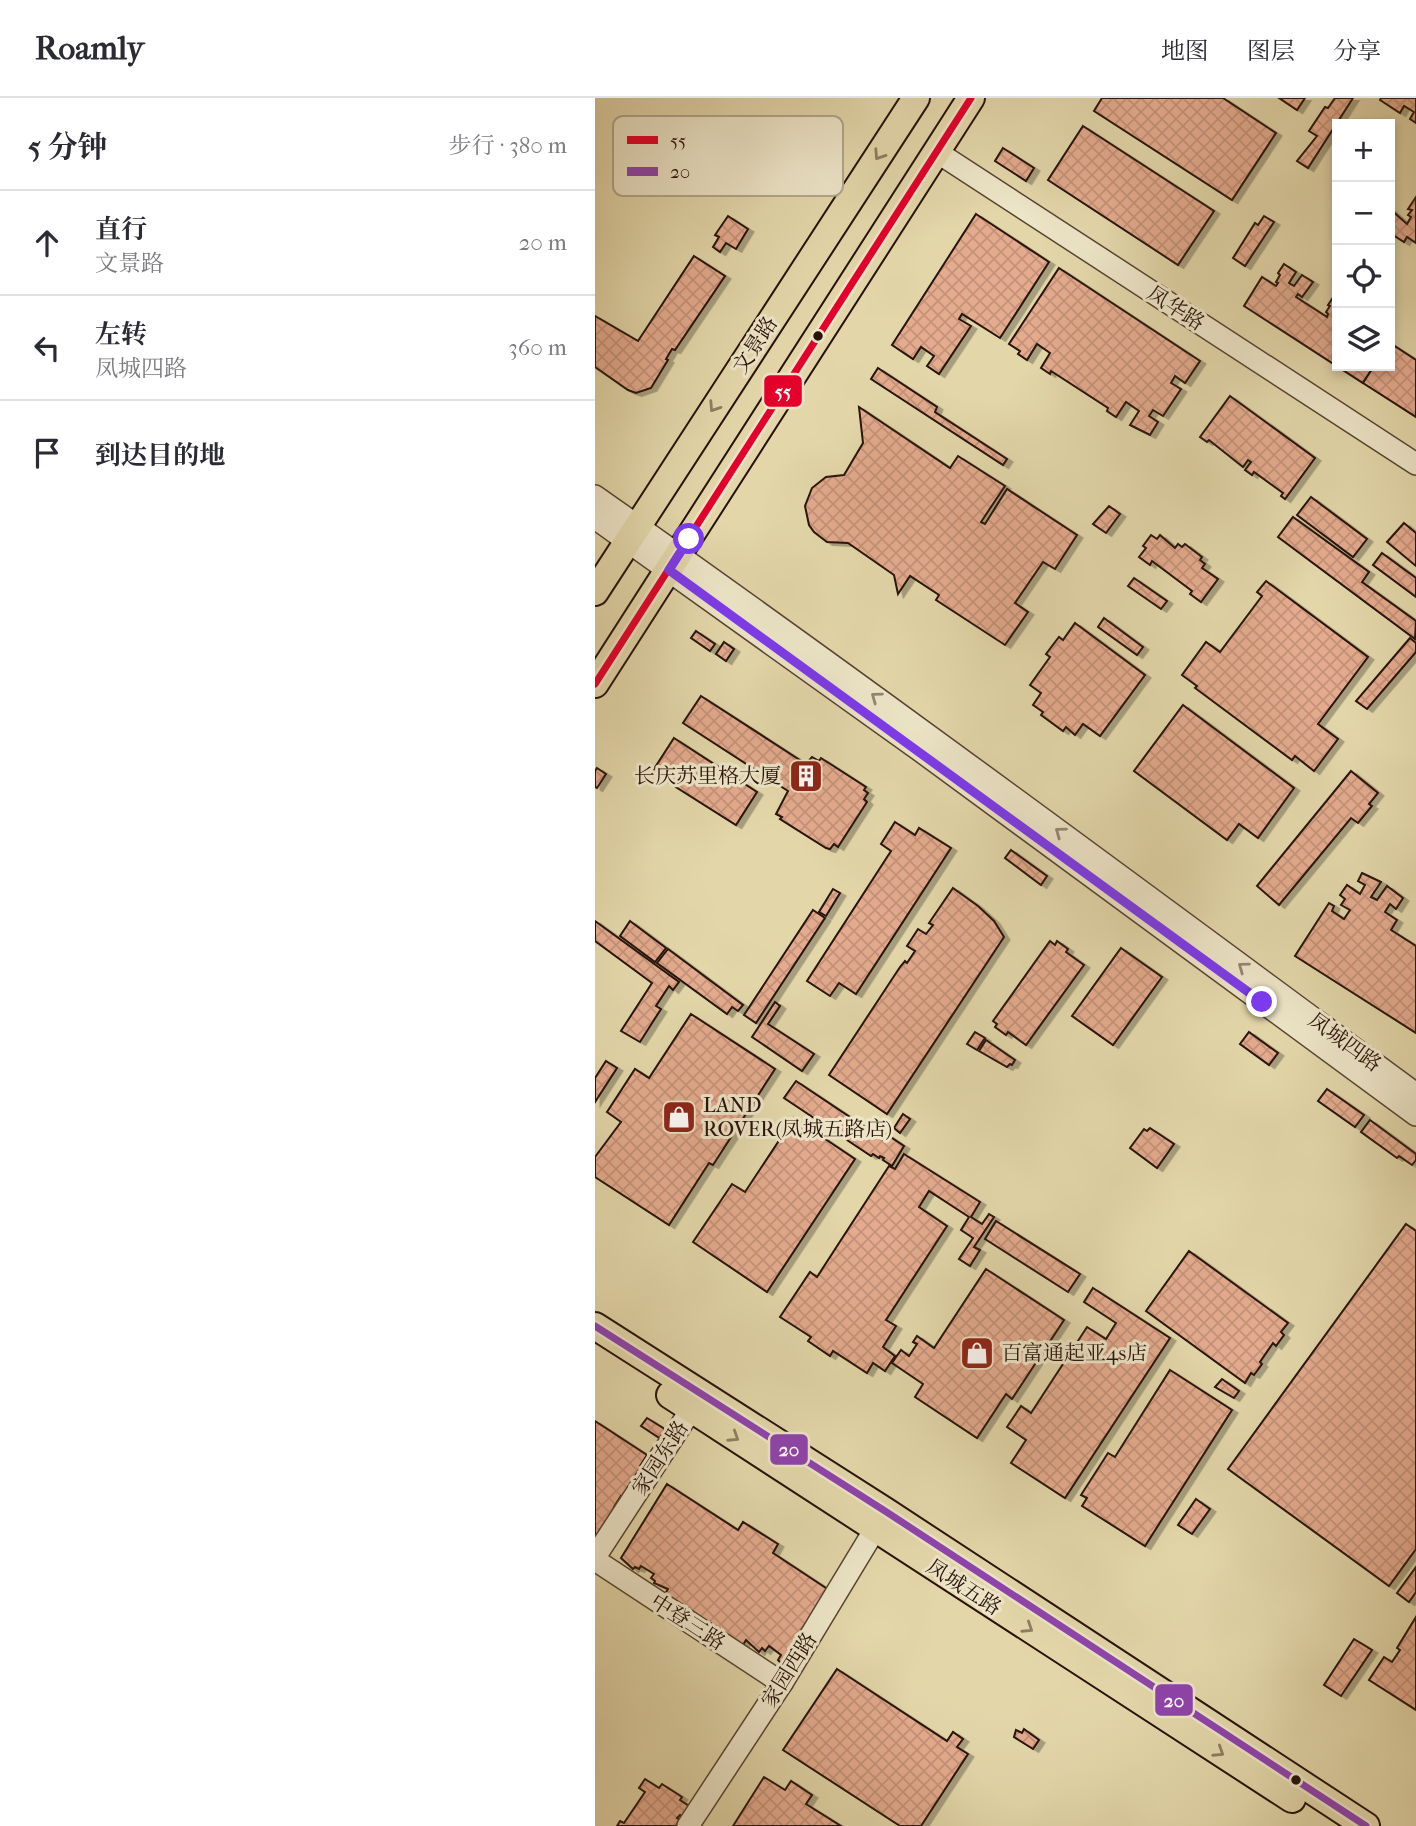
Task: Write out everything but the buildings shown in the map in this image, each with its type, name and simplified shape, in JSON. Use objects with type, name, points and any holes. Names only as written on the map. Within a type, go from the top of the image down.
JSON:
[{"type":"main road","name":"文景路","points":[[595,592],[916,98]]},
{"type":"main road","points":[[595,684],[971,98]]},
{"type":"main road","name":"凤城五路","points":[[595,1326],[697,1402],[880,1521],[1333,1826]]},
{"type":"main road","name":"凤城五路","points":[[595,1346],[697,1402]]},
{"type":"main road","name":"凤城五路","points":[[880,1521],[1366,1826]]},
{"type":"street","name":"凤华路","points":[[936,152],[1416,464]]},
{"type":"street","name":"凤城四路","points":[[595,496],[632,534]]},
{"type":"street","name":"凤城四路","points":[[595,518],[632,534],[674,562],[1416,1094]]},
{"type":"street","name":"凤城四路","points":[[674,562],[933,760],[1416,1115]]},
{"type":"street","name":"家园东路","points":[[595,1559],[697,1402]]},
{"type":"street","name":"家园西路","points":[[688,1826],[782,1683],[880,1521]]},
{"type":"street","name":"中登三路","points":[[595,1559],[782,1683]]},
{"type":"transit line","name":"55","points":[[595,684],[971,98]]},
{"type":"transit line","name":"20","points":[[595,1326],[885,1511],[1366,1826]]},
{"type":"place","name":"长庆苏里格大厦","points":[[806,776]]},
{"type":"place","name":"LAND ROVER(凤城五路店)","points":[[679,1117]]},
{"type":"place","name":"百富通起亚4s店","points":[[977,1353]]},
{"type":"route","points":[[689,539],[669,570],[1262,1002]]}]
